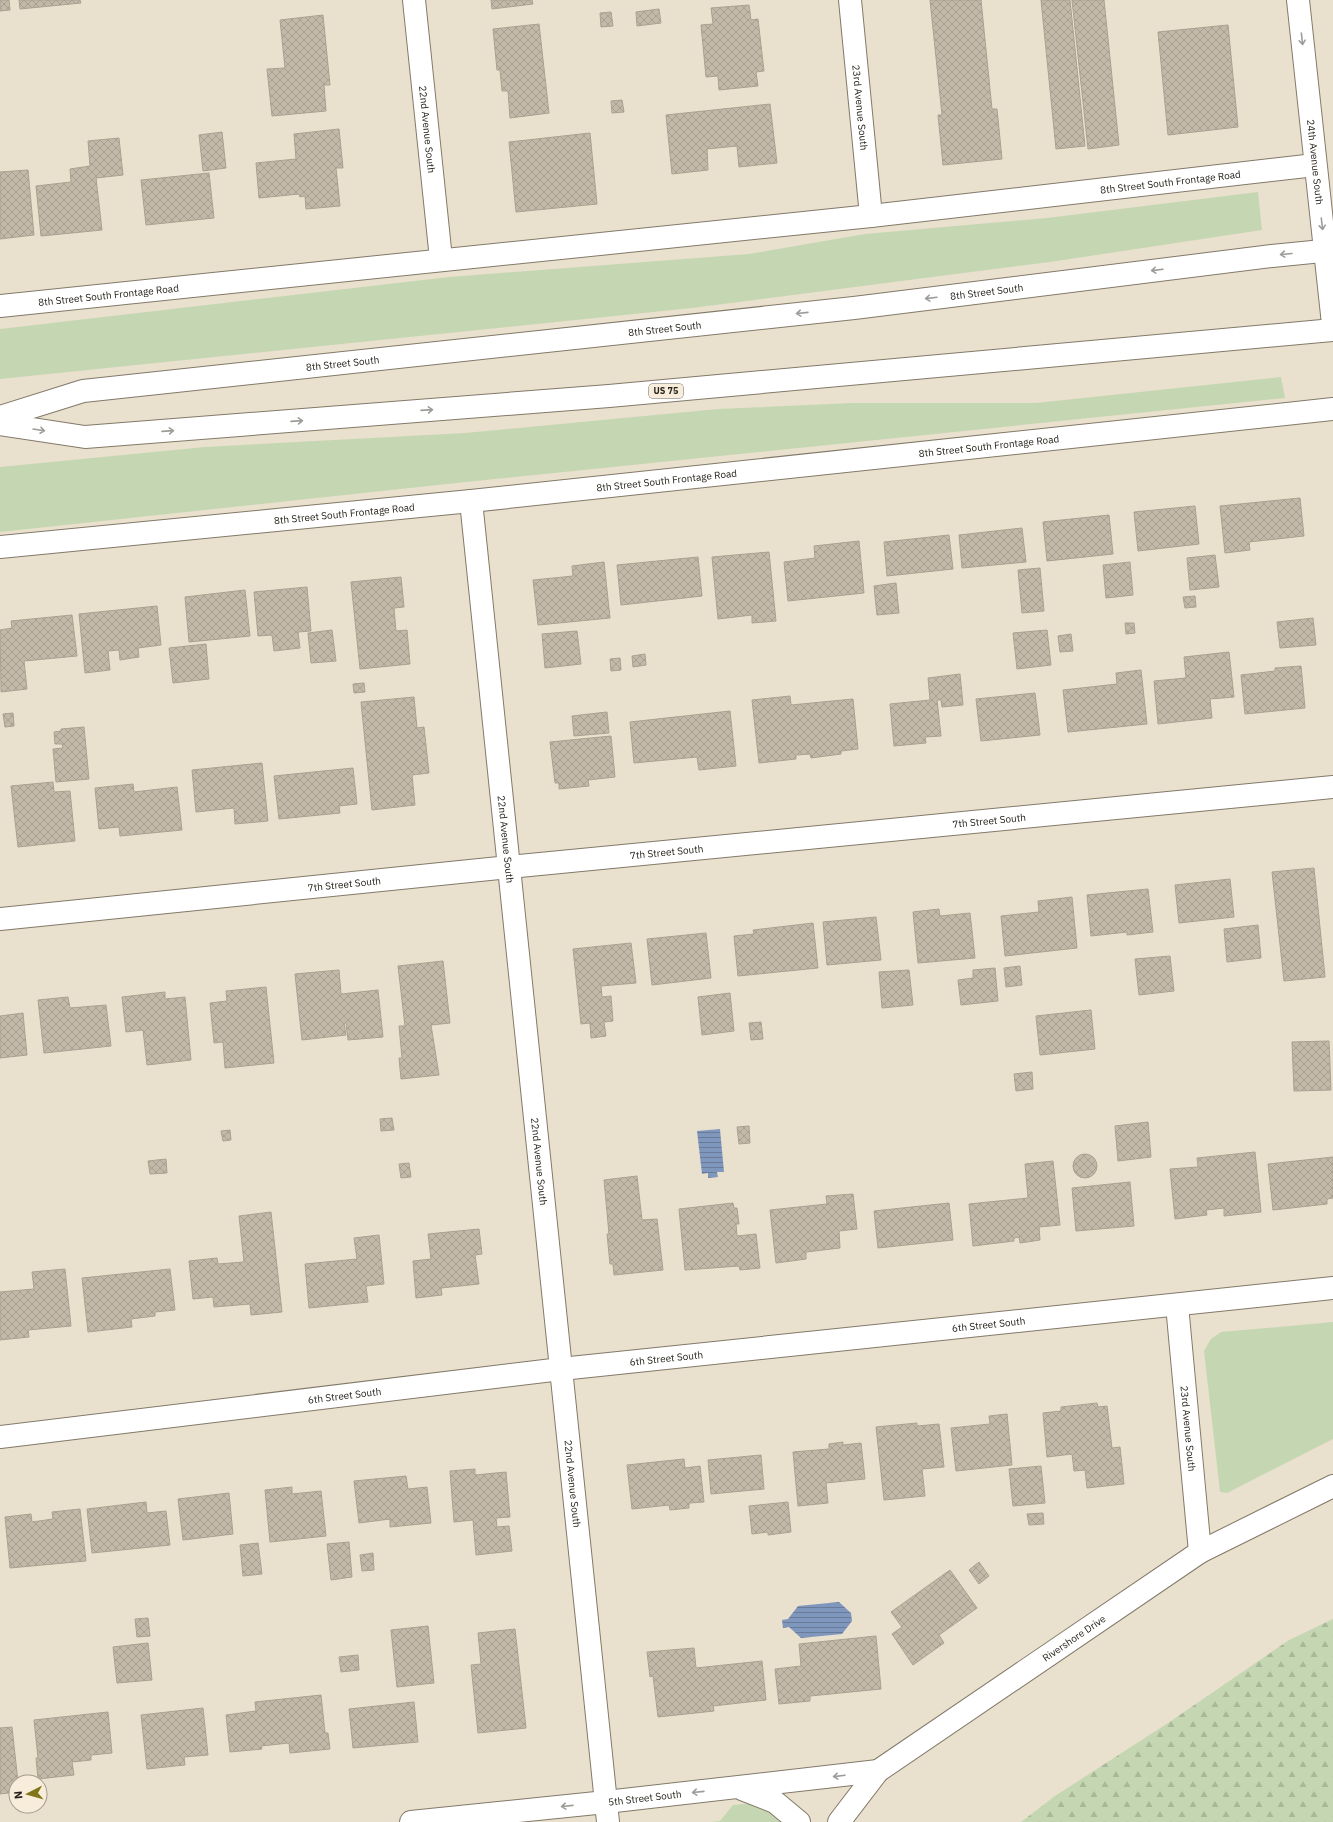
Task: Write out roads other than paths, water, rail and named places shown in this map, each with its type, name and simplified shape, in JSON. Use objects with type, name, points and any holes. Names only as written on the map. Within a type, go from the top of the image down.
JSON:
[{"type":"street","name":"22nd Avenue South","points":[[414,0],[441,259]]},
{"type":"street","name":"23rd Avenue South","points":[[850,0],[870,216]]},
{"type":"street","name":"24th Avenue South","points":[[1298,0],[1315,165],[1329,250],[1333,324]]},
{"type":"street","name":"8th Street South Frontage Road","points":[[0,306],[441,259],[870,216],[1315,165]]},
{"type":"street","name":"8th Street South","points":[[0,417],[83,391],[846,309],[1329,250]]},
{"type":"street","name":"US 75","points":[[0,424],[84,437],[609,396],[1333,330]]},
{"type":"street","name":"8th Street South Frontage Road","points":[[0,547],[471,501],[1333,409]]},
{"type":"street","name":"22nd Avenue South","points":[[471,501],[607,1812]]},
{"type":"street","name":"7th Street South","points":[[0,919],[509,867],[1333,786]]},
{"type":"street","name":"6th Street South","points":[[0,1436],[561,1369],[1333,1288]]},
{"type":"street","name":"23rd Avenue South","points":[[1177,1305],[1200,1552]]},
{"type":"street","name":"Rivershore Drive","points":[[839,1822],[878,1771],[1200,1552],[1333,1486]]},
{"type":"street","name":"5th Street South","points":[[411,1822],[607,1812],[737,1788],[878,1771]]},
{"type":"street","points":[[737,1788],[775,1802],[800,1822]]},
{"type":"water","points":[[720,1129],[724,1172],[717,1172],[718,1177],[708,1178],[708,1173],[702,1174],[697,1131]]},
{"type":"water","points":[[839,1602],[851,1613],[852,1621],[842,1634],[801,1638],[789,1627],[783,1628],[782,1620],[788,1619],[798,1606]]}]
